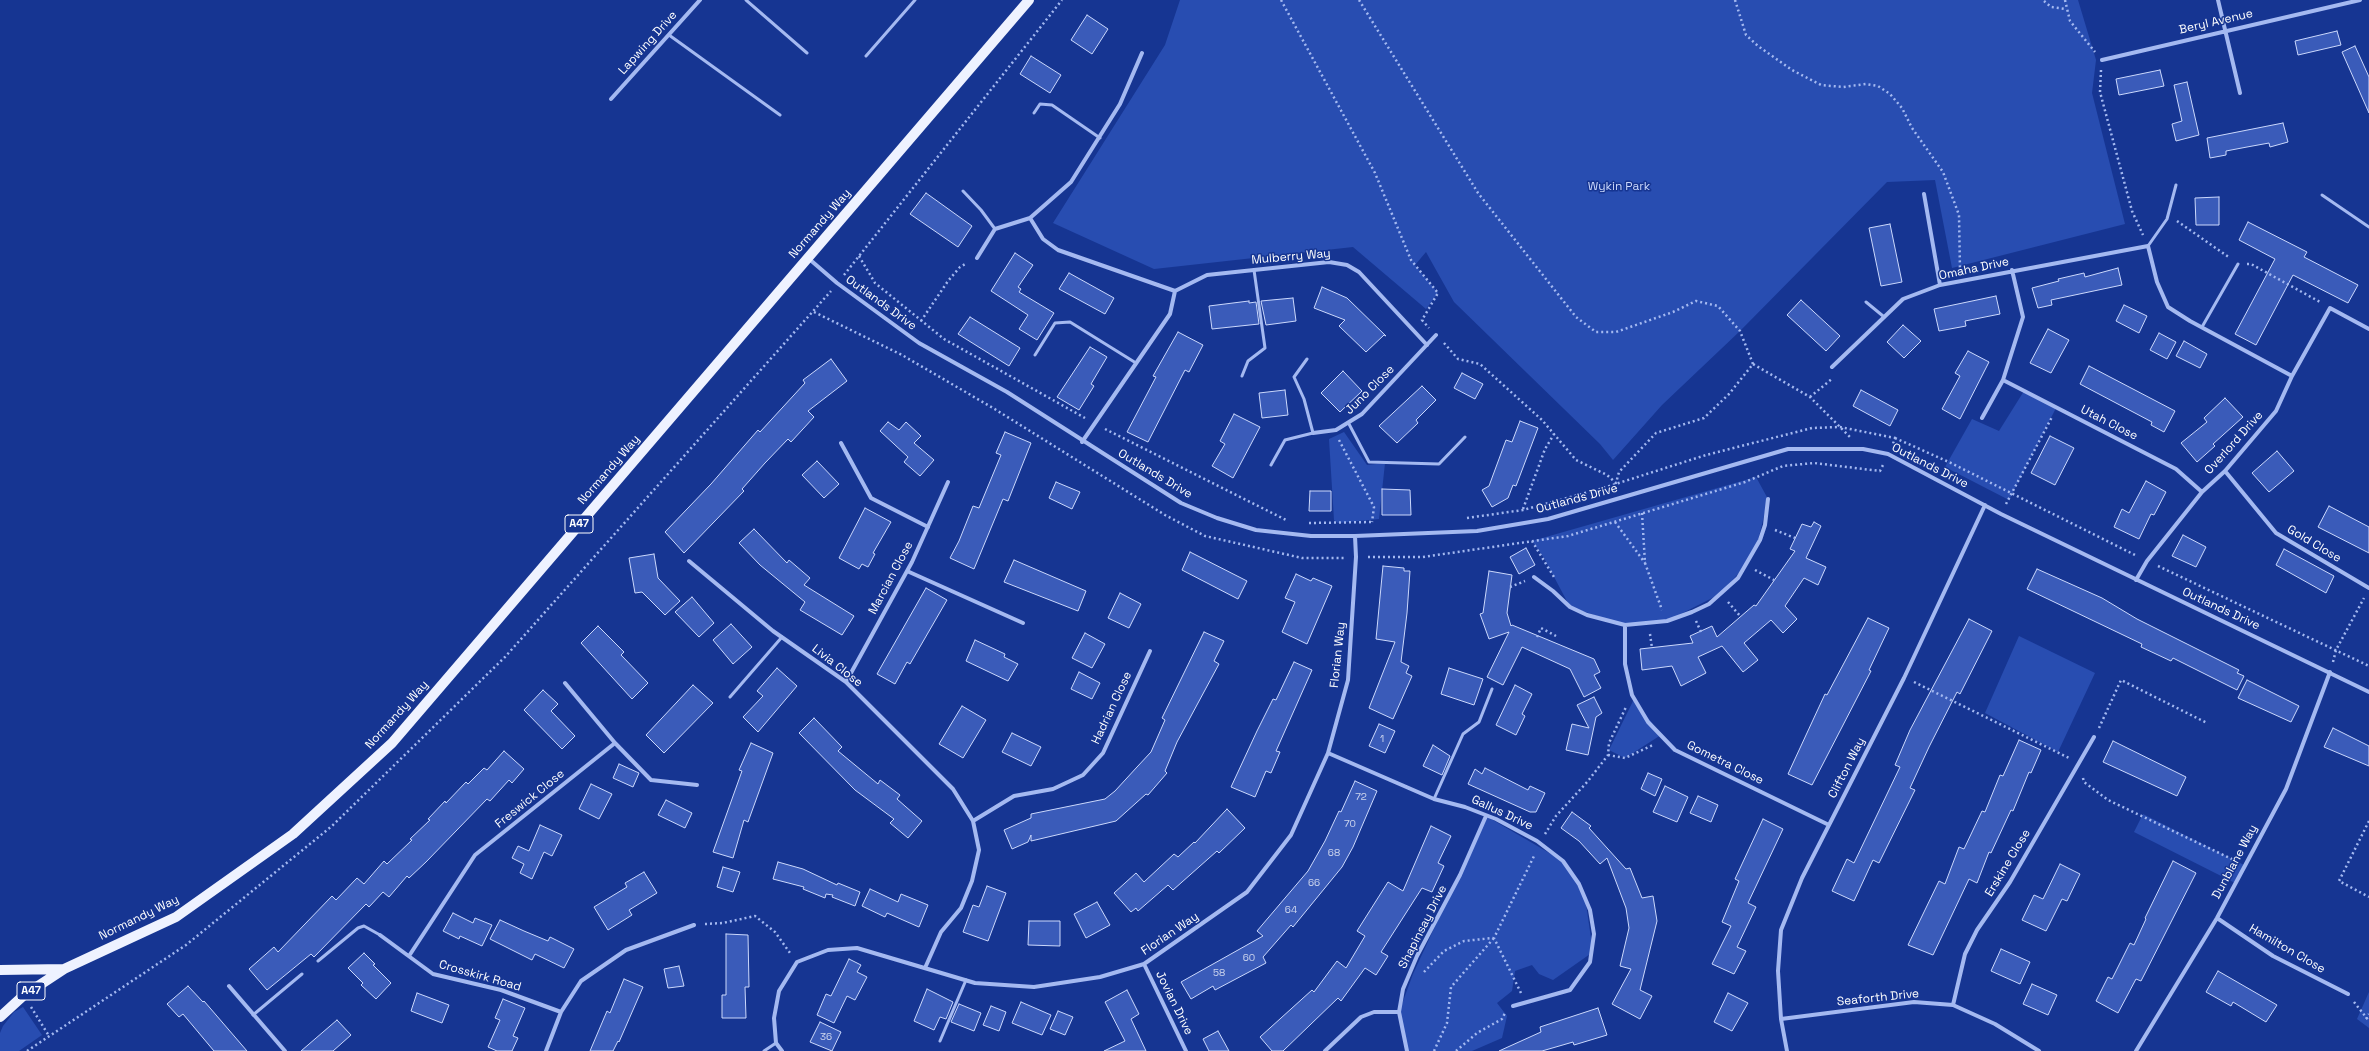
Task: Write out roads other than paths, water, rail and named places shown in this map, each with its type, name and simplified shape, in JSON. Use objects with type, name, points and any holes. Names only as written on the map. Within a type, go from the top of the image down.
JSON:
[{"type":"main road","name":"Normandy Way","points":[[0,1018],[24,996],[64,969],[176,917],[293,834],[392,744],[1028,0]]},
{"type":"main road","name":"Normandy Way","points":[[0,970],[64,969]]},
{"type":"street","name":"Lapwing Drive","points":[[611,99],[700,0]]},
{"type":"street","points":[[2218,0],[2240,93]]},
{"type":"street","name":"Beryl Avenue","points":[[2102,60],[2226,29],[2360,0]]},
{"type":"street","points":[[977,258],[995,230],[1030,218],[1071,182],[1120,104],[1142,53]]},
{"type":"street","points":[[1924,194],[1940,285]]},
{"type":"street","points":[[1030,218],[1043,239],[1058,250],[1175,291],[1170,314],[1082,442]]},
{"type":"street","points":[[2148,246],[2157,282],[2168,306],[2202,327],[2292,376]]},
{"type":"street","name":"Omaha Drive","points":[[1832,366],[1883,316],[1903,299],[1940,285],[2012,270],[2148,246]]},
{"type":"street","name":"Outlands Drive","points":[[808,258],[837,283],[919,343],[1007,392],[1082,442],[1181,503],[1217,518],[1256,530],[1311,536],[1355,536],[1477,531],[1548,519],[1788,449],[1863,449],[1888,454],[2001,514],[2369,692]]},
{"type":"street","name":"Mulberry Way","points":[[1175,291],[1207,275],[1329,262],[1347,265],[1359,272],[1427,345]]},
{"type":"street","points":[[1982,418],[2003,380],[2023,317],[2012,270]]},
{"type":"street","name":"Overlord Drive","points":[[2136,580],[2147,561],[2202,492],[2224,471],[2276,411],[2292,376],[2330,308],[2369,329]]},
{"type":"street","name":"Juno Close","points":[[1314,433],[1336,430],[1349,424],[1362,414],[1436,335]]},
{"type":"street","name":"Utah Close","points":[[2003,380],[2176,469],[2202,492]]},
{"type":"street","points":[[841,444],[871,498],[928,527]]},
{"type":"street","name":"Gold Close","points":[[2224,471],[2276,533],[2369,588]]},
{"type":"street","name":"Marcian Close","points":[[846,682],[907,571],[948,482]]},
{"type":"street","points":[[1534,577],[1553,591],[1570,607],[1588,615],[1624,625],[1648,624],[1666,621],[1692,612],[1720,594],[1738,578],[1746,565],[1765,525],[1768,499]]},
{"type":"street","name":"Clifton Way","points":[[1787,1051],[1781,1019],[1778,971],[1780,930],[1802,878],[1904,678],[1985,505]]},
{"type":"street","name":"Florian Way","points":[[776,1043],[774,1018],[779,991],[797,962],[828,950],[857,948],[975,983],[1034,987],[1100,976],[1144,964],[1247,892],[1291,835],[1328,753],[1348,680],[1356,557],[1355,536]]},
{"type":"street","name":"Livia Close","points":[[689,561],[782,637],[846,682],[952,789],[973,820]]},
{"type":"street","points":[[907,571],[1023,623]]},
{"type":"street","name":"Gometra Close","points":[[1624,625],[1625,664],[1632,695],[1648,722],[1675,750],[1829,825]]},
{"type":"street","name":"Hadrian Close","points":[[973,820],[1014,796],[1053,789],[1083,775],[1103,753],[1150,651]]},
{"type":"street","name":"Dunblane Way","points":[[2136,1051],[2217,918],[2286,789],[2330,672]]},
{"type":"street","points":[[565,683],[615,743],[651,780],[697,785]]},
{"type":"street","name":"Erskine Close","points":[[1953,1005],[1965,954],[1977,930],[2010,882],[2094,737]]},
{"type":"street","name":"Freswick Close","points":[[409,956],[475,855],[615,743]]},
{"type":"street","name":"Gallus Drive","points":[[1328,753],[1434,799],[1465,807],[1511,826],[1540,843],[1563,861],[1579,884],[1590,910],[1594,934],[1593,952],[1590,962],[1570,990],[1513,1006]]},
{"type":"street","name":"Shapinsay Drive","points":[[1407,1051],[1399,1012],[1405,985],[1418,956],[1460,875],[1486,816]]},
{"type":"street","points":[[925,968],[941,932],[961,908],[972,882],[979,850],[973,820]]},
{"type":"street","name":"Hamilton Close","points":[[2217,918],[2274,956],[2348,994]]},
{"type":"street","points":[[546,1051],[561,1012],[582,981],[626,950],[694,925]]},
{"type":"street","name":"Crosskirk Road","points":[[380,935],[433,974],[501,990],[561,1012]]},
{"type":"street","name":"Jovian Drive","points":[[1144,964],[1186,1051]]},
{"type":"street","points":[[229,986],[284,1051]]},
{"type":"street","name":"Seaforth Drive","points":[[1781,1019],[1914,1002],[1953,1005],[1995,1024],[2039,1051]]},
{"type":"street","points":[[1325,1051],[1361,1017],[1374,1012],[1399,1012]]},
{"type":"street","points":[[776,1043],[782,1051]]},
{"type":"lane","points":[[746,0],[807,53]]},
{"type":"lane","points":[[866,56],[915,0]]},
{"type":"lane","points":[[669,35],[780,115]]},
{"type":"lane","points":[[1034,113],[1040,104],[1052,105],[1100,138]]},
{"type":"lane","points":[[2148,246],[2167,219],[2176,185]]},
{"type":"lane","points":[[963,191],[981,210],[995,230]]},
{"type":"lane","points":[[2322,195],[2369,227]]},
{"type":"lane","points":[[2202,327],[2238,264]]},
{"type":"lane","points":[[1242,376],[1248,361],[1265,348],[1254,270]]},
{"type":"lane","points":[[1866,302],[1883,316]]},
{"type":"lane","points":[[1035,355],[1055,323],[1070,322],[1136,363]]},
{"type":"lane","points":[[1307,359],[1294,377],[1304,400],[1314,433]]},
{"type":"lane","points":[[1349,424],[1368,462],[1439,464],[1465,437]]},
{"type":"lane","name":"Juno Close","points":[[1271,465],[1285,440],[1314,433]]},
{"type":"lane","points":[[730,697],[782,637]]},
{"type":"lane","points":[[1434,799],[1463,734],[1479,722],[1492,689]]},
{"type":"lane","points":[[318,961],[358,928],[364,926],[380,935]]},
{"type":"lane","points":[[253,1014],[302,974]]},
{"type":"lane","points":[[940,1041],[966,980]]},
{"type":"lane","points":[[764,1051],[776,1043]]},
{"type":"park label","name":"Wykin Park","points":[[1619,187]]}]
